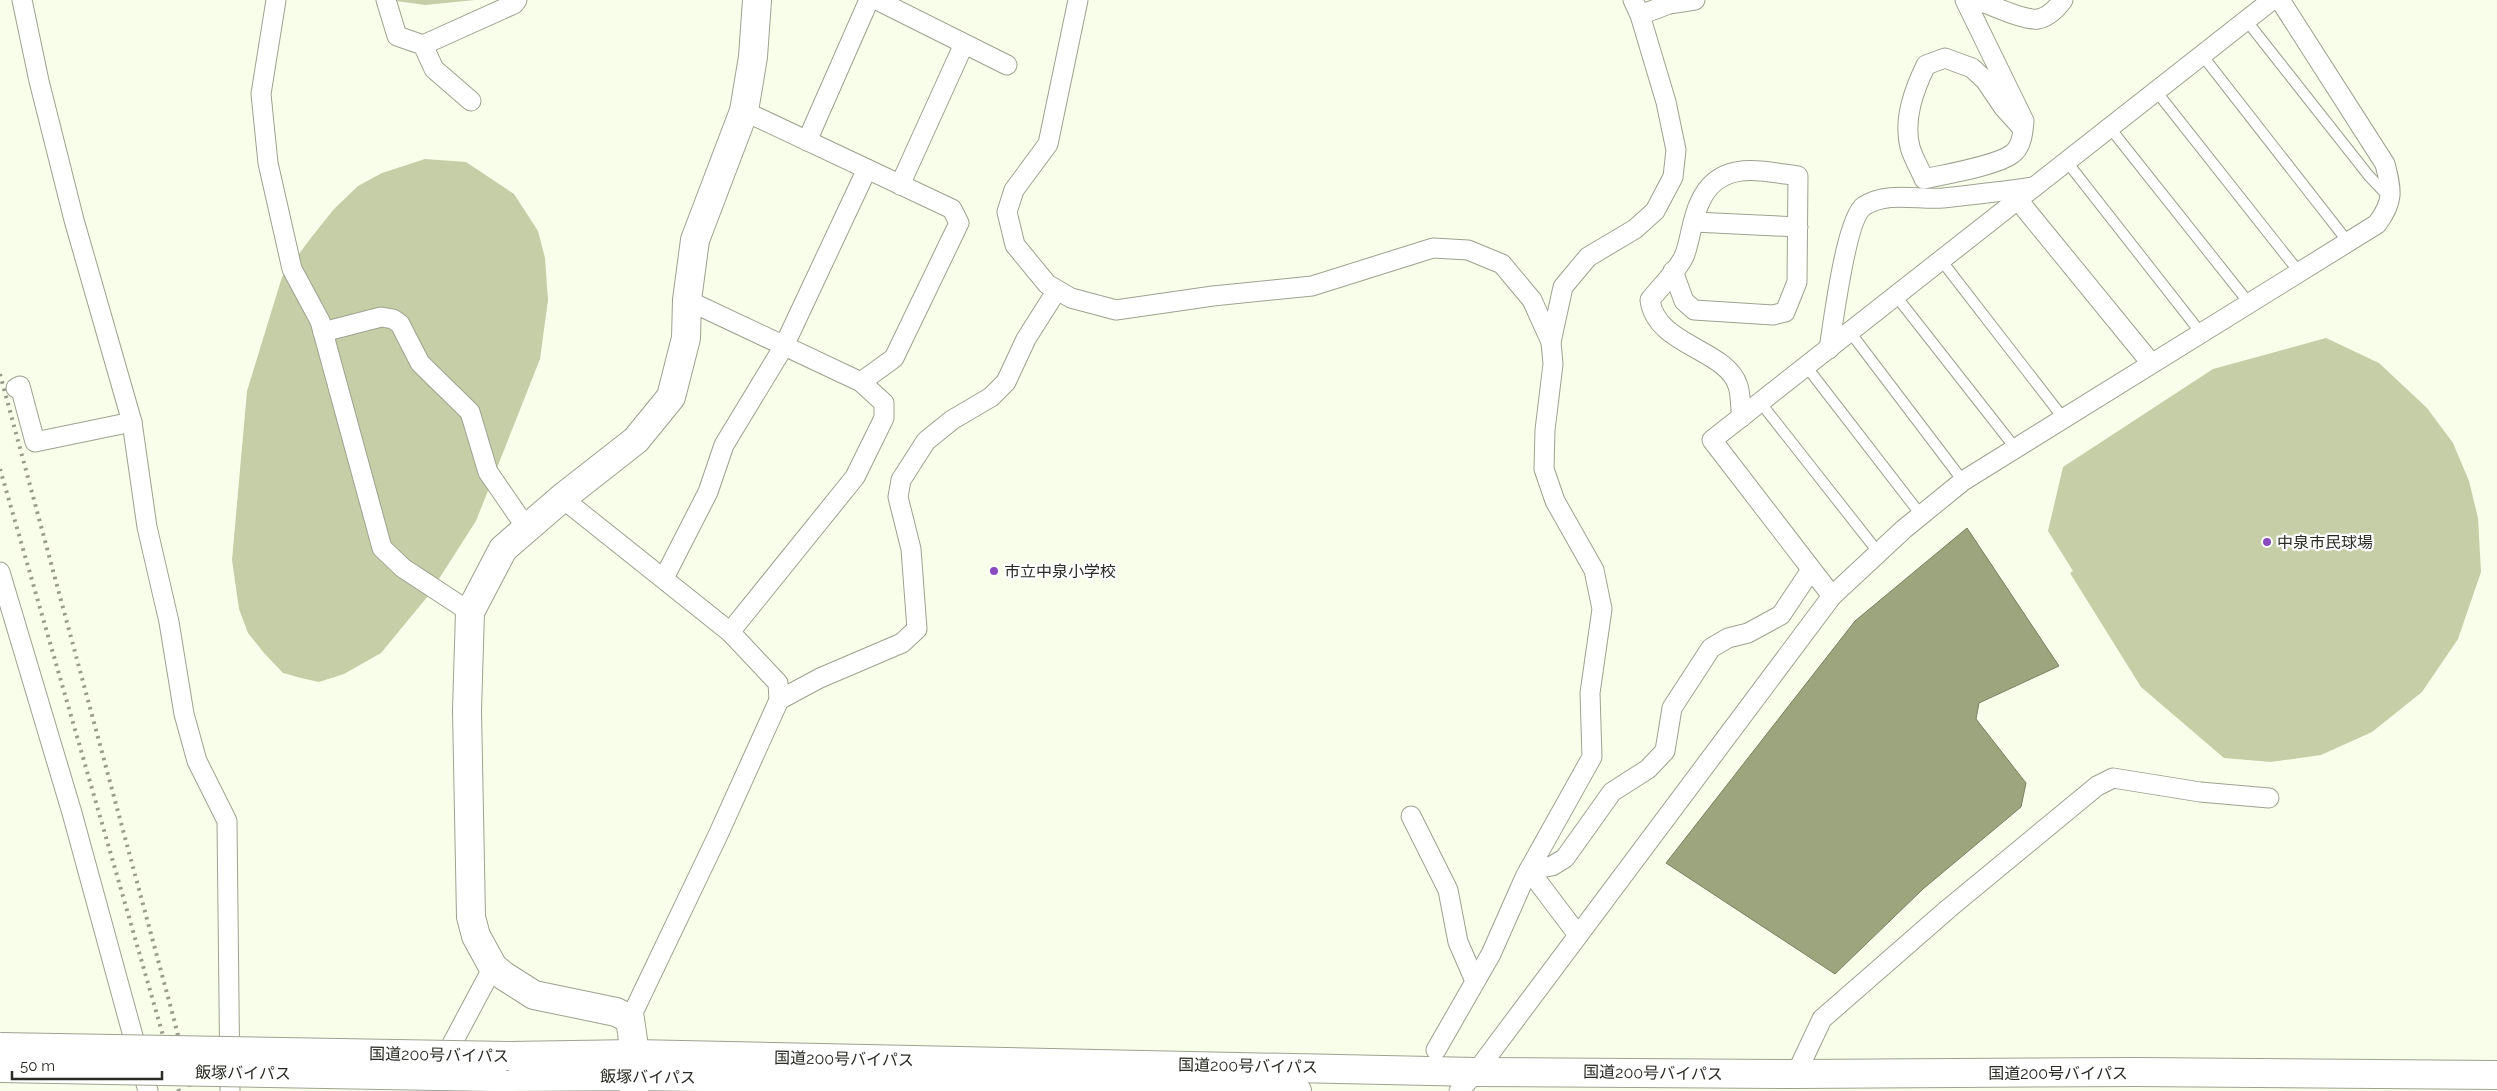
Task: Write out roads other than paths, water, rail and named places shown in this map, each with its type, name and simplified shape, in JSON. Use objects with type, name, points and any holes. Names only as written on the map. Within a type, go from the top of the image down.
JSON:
[{"type":"main road","points":[[635,1074],[630,1019],[616,1012],[534,995],[493,967],[476,936],[471,917],[467,710],[470,612],[503,550],[528,530],[562,498],[636,440],[671,396],[686,338],[687,300],[695,240],[744,111],[753,57],[757,0]]},
{"type":"main road","name":"国道200号バイパス","points":[[0,1047],[230,1051],[635,1074],[1468,1081],[1796,1074],[2146,1072],[2497,1075]]},
{"type":"main road","name":"飯塚バイパス","points":[[0,1068],[501,1066]]},
{"type":"main road","name":"飯塚バイパス","points":[[635,1074],[924,1086],[1164,1087],[1297,1091]]},
{"type":"street","points":[[22,0],[39,82],[74,220],[132,422],[147,527],[169,622],[184,714],[197,762],[228,821],[230,1091]]},
{"type":"street","points":[[276,0],[261,94],[268,163],[292,269],[324,332],[382,548],[403,568],[470,612]]},
{"type":"street","points":[[386,0],[397,36],[423,45],[514,4],[517,0]]},
{"type":"street","points":[[807,141],[868,0]]},
{"type":"street","points":[[877,0],[1007,65]]},
{"type":"street","points":[[1078,0],[1048,144],[1014,190],[1007,212],[1015,245],[1036,273],[1047,284],[1071,298],[1116,310],[1312,286],[1433,248],[1468,250],[1502,264],[1532,300],[1552,342]]},
{"type":"street","points":[[1436,1050],[1491,954],[1529,870],[1592,757],[1590,693],[1602,609],[1594,570],[1555,501],[1544,469],[1553,364],[1552,342],[1563,287],[1588,257],[1635,229],[1655,210],[1673,177],[1676,150],[1666,102],[1637,7],[1695,0]]},
{"type":"street","points":[[1924,179],[1996,161],[2013,154],[2023,137],[2024,121],[1965,0]]},
{"type":"street","points":[[1977,0],[2028,18],[2039,19],[2054,11],[2063,0]]},
{"type":"street","points":[[1832,596],[1712,440],[2272,0]]},
{"type":"street","points":[[1468,1081],[1832,596],[1878,552],[1963,481],[2377,224],[2389,208],[2391,185],[2386,164],[2280,0]]},
{"type":"street","points":[[900,185],[964,44]]},
{"type":"street","points":[[423,45],[434,69],[471,101]]},
{"type":"street","points":[[1920,198],[1924,179],[1910,147],[1908,116],[1917,83],[1926,65],[1944,58],[1972,68],[1985,80],[2004,108],[2023,129]]},
{"type":"street","points":[[744,111],[952,210],[959,223],[894,358],[861,382]]},
{"type":"street","points":[[664,578],[708,492],[724,445],[784,346],[867,169]]},
{"type":"street","points":[[1672,271],[1684,301],[1694,310],[1773,315],[1785,312],[1797,282],[1798,176],[1753,170],[1730,173],[1716,178],[1700,202],[1685,256],[1672,271],[1650,300],[1652,313],[1661,325],[1728,371],[1738,385],[1742,417]]},
{"type":"street","points":[[1829,349],[1846,249],[1854,221],[1863,207],[1889,197],[1940,198],[2035,187]]},
{"type":"street","points":[[2018,200],[2151,363]]},
{"type":"street","points":[[1694,222],[1798,227]]},
{"type":"street","points":[[779,700],[820,678],[902,643],[917,629],[910,549],[898,497],[901,480],[926,441],[952,420],[991,397],[1006,382],[1026,338],[1057,290]]},
{"type":"street","points":[[687,300],[861,382],[884,403],[884,418],[854,477],[730,632]]},
{"type":"street","points":[[324,332],[381,317],[393,319],[400,324],[420,363],[470,412],[488,472],[528,530]]},
{"type":"street","points":[[16,388],[20,386],[35,442],[132,422]]},
{"type":"street","points":[[562,498],[730,632],[778,683],[779,700],[718,835],[630,1019]]},
{"type":"street","points":[[1529,870],[1552,866],[1565,858],[1612,792],[1648,769],[1665,752],[1672,708],[1711,648],[1728,638],[1748,633],[1781,615],[1811,570]]},
{"type":"street","points":[[0,572],[72,812],[148,1091]]},
{"type":"street","points":[[1796,1074],[1822,1019],[1948,909],[2097,786],[2113,778],[2200,792],[2270,798]]},
{"type":"street","points":[[1411,816],[1448,890],[1458,942],[1476,981]]},
{"type":"street","points":[[1529,870],[1578,935]]},
{"type":"street","points":[[427,1091],[493,967]]},
{"type":"lane","points":[[2246,20],[2369,176],[2390,197]]},
{"type":"lane","points":[[2202,54],[2348,242]]},
{"type":"lane","points":[[2156,91],[2300,272]]},
{"type":"lane","points":[[2110,128],[2249,303]]},
{"type":"lane","points":[[2067,162],[2201,333]]},
{"type":"lane","points":[[1941,260],[2064,419]]},
{"type":"lane","points":[[1896,296],[2016,449]]},
{"type":"lane","points":[[1850,332],[1963,481]]},
{"type":"lane","points":[[1806,366],[1921,515]]},
{"type":"lane","points":[[1760,402],[1878,552]]},
{"type":"railway","points":[[0,374],[175,1023],[191,1091]]},
{"type":"railway","points":[[0,469],[179,1091]]},
{"type":"place","name":"中泉市民球場","points":[[2267,542]]},
{"type":"place","name":"市立中泉小学校","points":[[994,571]]}]
